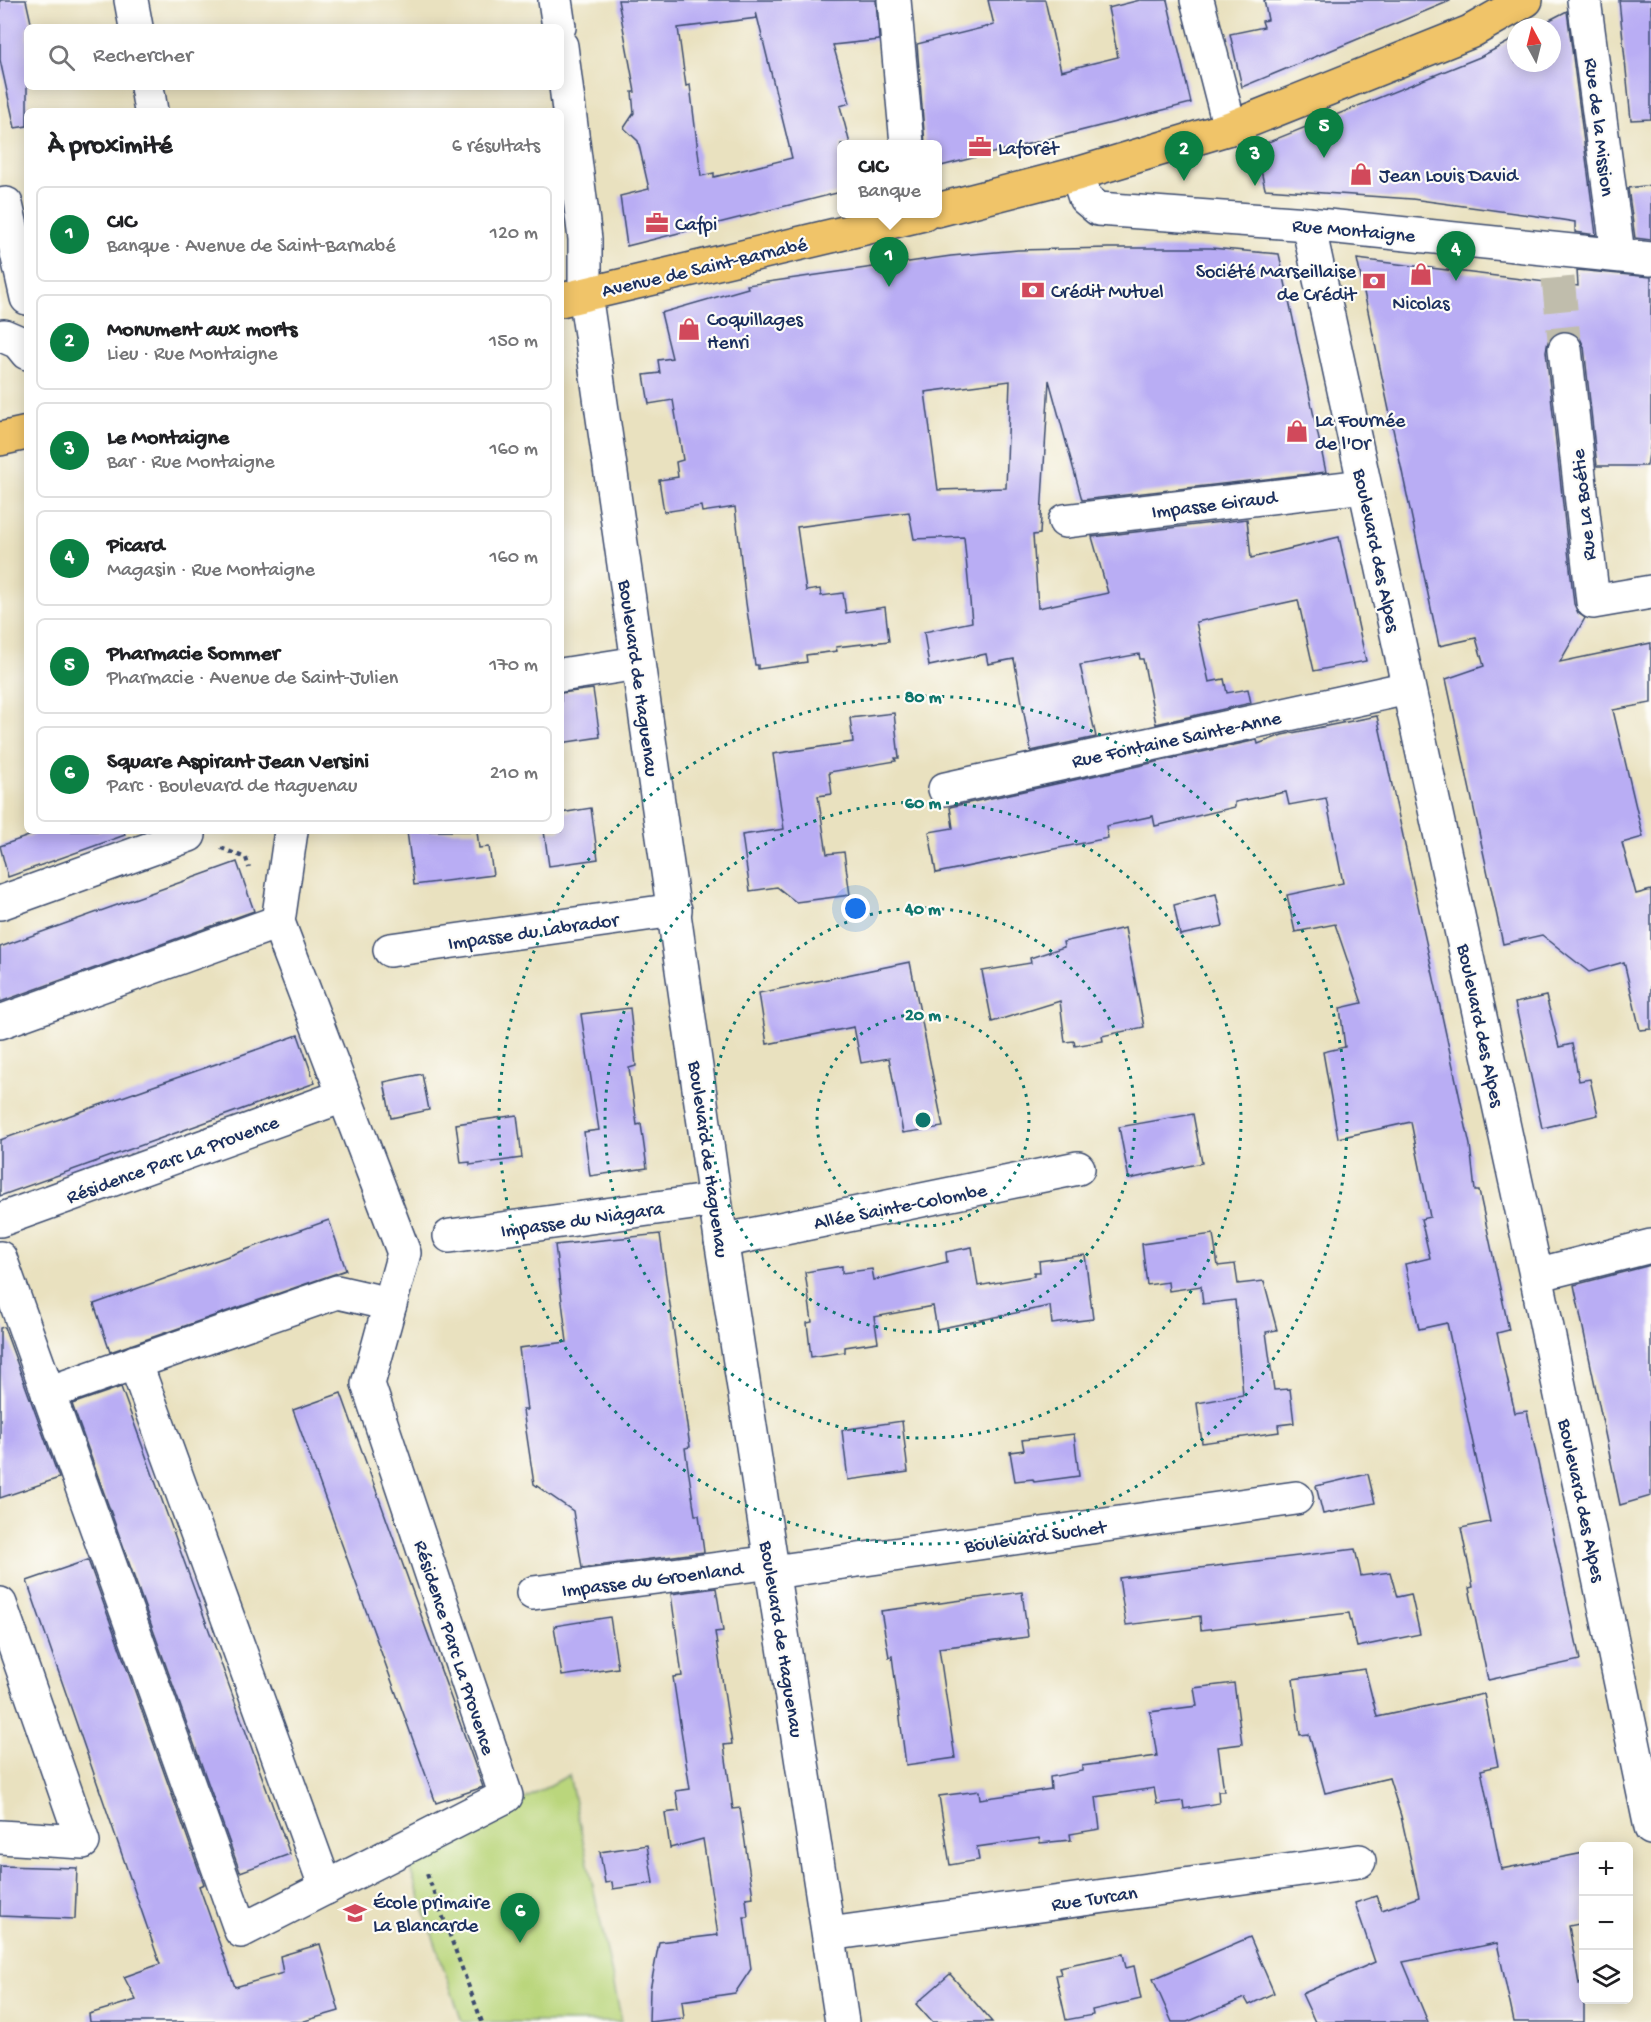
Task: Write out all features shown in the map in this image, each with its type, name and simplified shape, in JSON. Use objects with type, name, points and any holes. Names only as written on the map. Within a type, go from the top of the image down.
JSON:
[{"type":"main road","name":"Avenue de Saint-Barnabé","points":[[942,208],[1077,174],[1230,128],[1470,32],[1526,0]]},
{"type":"main road","name":"Avenue de Saint-Barnabé","points":[[573,297],[903,218]]},
{"type":"main road","points":[[0,440],[24,434]]},
{"type":"street","points":[[131,0],[135,24]]},
{"type":"street","points":[[555,0],[559,24]]},
{"type":"street","points":[[894,0],[908,140]]},
{"type":"street","points":[[1197,0],[1230,128]]},
{"type":"street","name":"Rue de la Mission","points":[[1584,0],[1618,254]]},
{"type":"street","name":"Boulevard de Haguenau","points":[[564,70],[585,239],[573,297],[638,663],[721,1241],[842,2022]]},
{"type":"street","points":[[148,90],[150,108]]},
{"type":"street","name":"Rue Montaigne","points":[[1077,174],[1085,198],[1098,208],[1308,224],[1556,264],[1618,254],[1651,259]]},
{"type":"street","points":[[0,205],[6,204],[24,285]]},
{"type":"street","name":"Boulevard des Alpes","points":[[1308,224],[1536,1275],[1637,1691],[1651,1828]]},
{"type":"street","name":"Rue La Boétie","points":[[1564,350],[1593,602],[1651,592]]},
{"type":"street","name":"Impasse Giraud","points":[[1065,521],[1364,486]]},
{"type":"street","points":[[564,675],[638,663]]},
{"type":"street","name":"Rue Fontaine Sainte-Anne","points":[[945,789],[1408,688]]},
{"type":"street","points":[[0,903],[186,834]]},
{"type":"street","name":"Résidence Parc La Provence","points":[[0,1258],[241,1931],[506,1796],[368,1384],[404,1253],[278,922],[291,834]]},
{"type":"street","name":"Impasse du Labrador","points":[[390,950],[675,910]]},
{"type":"street","points":[[0,1022],[278,922]]},
{"type":"street","name":"Résidence Parc La Provence","points":[[0,1220],[343,1096]]},
{"type":"street","name":"Allée Sainte-Colombe","points":[[721,1241],[1078,1168]]},
{"type":"street","name":"Impasse du Niagara","points":[[450,1236],[715,1200]]},
{"type":"street","points":[[1536,1275],[1651,1246]]},
{"type":"street","points":[[48,1393],[337,1292],[390,1304]]},
{"type":"street","points":[[135,1362],[326,1888]]},
{"type":"street","name":"Boulevard Suchet","points":[[772,1567],[1296,1498]]},
{"type":"street","name":"Impasse du Groenland","points":[[533,1593],[772,1567]]},
{"type":"street","points":[[0,1604],[83,1842],[0,1837]]},
{"type":"street","name":"Rue Turcan","points":[[829,1934],[1359,1861]]},
{"type":"path","points":[[415,1843],[482,2022]]},
{"type":"green space","points":[[569,1775],[622,2022],[462,2022],[408,1863]]},
{"type":"building","points":[[0,0],[26,0],[31,24],[24,24],[24,90],[27,90],[27,108],[24,108],[24,126],[15,128],[0,60]]},
{"type":"building","points":[[618,0],[876,0],[879,40],[833,45],[850,103],[840,106],[849,140],[837,140],[837,193],[627,246],[620,196],[649,189],[638,141],[624,128],[634,113],[632,92],[635,92]],"holes":[[[756,12],[792,158],[714,177],[714,173],[701,176],[690,85],[686,86],[678,28],[757,18]]]},
{"type":"building","points":[[988,0],[1045,0],[1061,71],[1118,57],[1108,8],[1140,0],[1167,0],[1191,103],[942,166],[942,140],[925,140],[917,44],[994,25]]},
{"type":"building","points":[[1264,0],[1450,1],[1242,87],[1230,34],[1264,27],[1262,21],[1268,20]]},
{"type":"building","points":[[1619,0],[1651,0],[1651,119],[1631,120]]},
{"type":"building","points":[[1567,11],[1596,235],[1575,232],[1575,222],[1537,216],[1412,199],[1265,189],[1256,147],[1480,57],[1507,43],[1507,72],[1561,72],[1561,18],[1553,18]]},
{"type":"building","points":[[1651,185],[1651,240],[1635,238],[1628,188]]},
{"type":"building","points":[[1211,248],[1279,254],[1326,472],[1082,500],[1049,380],[1040,534],[1033,535],[1038,608],[1108,593],[1092,537],[1247,519],[1251,558],[1339,537],[1366,661],[1314,671],[1298,600],[1196,622],[1209,682],[1224,679],[1227,693],[1248,689],[1251,703],[1156,724],[1143,659],[1140,659],[1139,654],[1080,665],[1096,737],[1031,751],[1014,659],[988,664],[986,654],[929,666],[924,632],[972,622],[964,537],[914,539],[909,512],[797,527],[806,591],[820,589],[821,596],[843,593],[846,613],[885,607],[889,641],[836,647],[837,651],[806,655],[807,662],[758,669],[758,665],[755,665],[746,603],[735,507],[702,512],[701,506],[664,512],[659,480],[678,477],[676,462],[683,460],[673,400],[649,404],[644,375],[660,373],[658,360],[672,358],[661,313],[748,288],[747,285],[951,256],[1018,250]],"holes":[[[1010,381],[1006,488],[938,490],[925,392]]]},
{"type":"building","points":[[1357,259],[1578,286],[1577,270],[1651,277],[1651,441],[1647,466],[1597,466],[1584,347],[1580,338],[1573,332],[1562,331],[1554,334],[1548,341],[1546,351],[1574,604],[1578,613],[1585,618],[1560,662],[1651,643],[1651,703],[1613,710],[1643,837],[1622,843],[1636,894],[1651,890],[1651,1029],[1640,1030],[1624,962],[1589,972],[1542,935],[1503,944],[1446,679],[1484,666],[1476,638],[1439,646]]},
{"type":"building","points":[[593,689],[600,737],[564,743],[564,693]]},
{"type":"building","points":[[894,713],[899,758],[895,758],[896,761],[829,772],[832,794],[818,796],[827,854],[844,852],[850,895],[796,902],[777,887],[750,891],[742,835],[784,829],[773,754],[853,742],[850,718]]},
{"type":"building","points":[[1377,716],[1470,1145],[1475,1191],[1479,1191],[1509,1330],[1497,1333],[1515,1413],[1527,1411],[1580,1660],[1488,1680],[1469,1588],[1473,1587],[1461,1528],[1490,1522],[1447,1323],[1419,1329],[1405,1264],[1430,1258],[1421,1219],[1430,1217],[1411,1122],[1338,1138],[1323,1052],[1345,1047],[1340,1008],[1362,1003],[1335,924],[1295,932],[1287,895],[1343,883],[1326,798],[1289,805],[1286,792],[1235,802],[1235,807],[1155,826],[1153,816],[1106,826],[1108,838],[936,873],[929,832],[953,828],[950,807],[1257,740],[1258,744],[1282,735]]},
{"type":"building","points":[[591,808],[598,859],[549,866],[544,834],[564,834],[564,812]]},
{"type":"building","points":[[34,834],[125,835],[8,877],[0,846]]},
{"type":"building","points":[[407,834],[477,834],[479,848],[489,847],[493,875],[414,885]]},
{"type":"building","points":[[237,862],[254,911],[0,1002],[0,947]]},
{"type":"building","points":[[1216,894],[1223,926],[1180,935],[1174,905]]},
{"type":"building","points":[[1125,928],[1144,1027],[1102,1036],[1103,1041],[1075,1046],[1074,1041],[1065,1042],[1060,1001],[992,1022],[982,971],[1031,963],[1030,958],[1064,947],[1063,942]]},
{"type":"building","points":[[910,962],[943,1127],[903,1133],[889,1058],[861,1063],[854,1027],[767,1044],[759,993]]},
{"type":"building","points":[[1546,996],[1559,1047],[1572,1044],[1579,1081],[1590,1079],[1598,1115],[1542,1128],[1515,1003]]},
{"type":"building","points":[[630,1008],[636,1066],[629,1068],[637,1125],[641,1124],[647,1168],[590,1176],[584,1132],[599,1130],[581,1014]]},
{"type":"building","points":[[298,1035],[315,1083],[0,1196],[0,1140]]},
{"type":"building","points":[[422,1074],[429,1110],[391,1118],[384,1082]]},
{"type":"building","points":[[1193,1114],[1202,1163],[1129,1179],[1119,1127]]},
{"type":"building","points":[[517,1115],[522,1158],[470,1165],[470,1162],[461,1163],[456,1124]]},
{"type":"building","points":[[329,1220],[346,1270],[110,1352],[94,1304]]},
{"type":"building","points":[[660,1234],[690,1447],[685,1448],[695,1515],[699,1515],[704,1552],[582,1568],[573,1511],[534,1484],[523,1410],[527,1410],[519,1348],[567,1342],[555,1245]]},
{"type":"building","points":[[1213,1234],[1218,1266],[1235,1264],[1238,1284],[1264,1281],[1277,1330],[1266,1332],[1274,1390],[1290,1389],[1294,1423],[1278,1425],[1279,1432],[1202,1443],[1197,1403],[1243,1395],[1235,1300],[1203,1304],[1201,1286],[1169,1291],[1168,1282],[1147,1285],[1142,1244]]},
{"type":"building","points":[[972,1247],[978,1286],[1034,1276],[1034,1272],[1040,1272],[1039,1261],[1085,1255],[1093,1319],[1052,1324],[1050,1306],[937,1329],[933,1306],[874,1317],[878,1342],[845,1347],[845,1352],[811,1357],[807,1323],[812,1322],[805,1272],[842,1266],[842,1273],[872,1269],[874,1280],[947,1262],[946,1252]]},
{"type":"building","points":[[1651,1265],[1651,1496],[1620,1505],[1574,1285]]},
{"type":"building","points":[[4,1327],[59,1478],[0,1498],[0,1328]]},
{"type":"building","points":[[121,1387],[290,1854],[240,1872],[72,1404]]},
{"type":"building","points":[[341,1393],[483,1787],[436,1803],[293,1410]]},
{"type":"building","points":[[902,1421],[908,1472],[848,1480],[842,1430]]},
{"type":"building","points":[[1074,1434],[1079,1476],[1034,1482],[1033,1479],[1015,1481],[1010,1452],[1024,1450],[1022,1440]]},
{"type":"building","points":[[1368,1474],[1375,1503],[1323,1514],[1316,1486]]},
{"type":"building","points":[[1355,1549],[1361,1576],[1390,1572],[1397,1597],[1411,1594],[1420,1634],[1357,1647],[1349,1613],[1201,1630],[1200,1616],[1126,1625],[1119,1578]]},
{"type":"building","points":[[88,1560],[204,1884],[199,1886],[235,1987],[283,1973],[280,1956],[320,1944],[339,2011],[301,2022],[90,2022],[89,2014],[136,2000],[124,1977],[160,1964],[27,1581]]},
{"type":"building","points":[[716,1588],[723,1631],[715,1632],[732,1744],[724,1745],[733,1809],[740,1808],[753,1897],[746,1898],[748,1917],[744,1917],[751,1969],[735,1993],[682,2001],[684,2018],[649,2022],[650,1990],[659,1942],[718,1935],[703,1839],[670,1848],[665,1813],[679,1811],[676,1791],[690,1789],[673,1677],[682,1676],[671,1594]]},
{"type":"building","points":[[1022,1592],[1028,1637],[939,1648],[955,1758],[906,1765],[892,1656],[889,1657],[881,1611]]},
{"type":"building","points":[[610,1617],[618,1668],[562,1676],[554,1626]]},
{"type":"building","points":[[1365,1669],[1377,1717],[1484,1694],[1498,1766],[1481,1770],[1501,1869],[1579,1854],[1579,1924],[1569,1926],[1579,1984],[1579,2004],[1584,2004],[1584,2022],[1514,2022],[1497,1943],[1403,1962],[1428,2022],[1315,2022],[1302,1994],[1375,1962],[1355,1903],[1376,1896],[1382,1910],[1419,1897],[1401,1816],[1389,1778],[1325,1793],[1309,1734],[1300,1735],[1293,1679]]},
{"type":"building","points":[[1234,1683],[1242,1744],[1218,1747],[1224,1791],[1218,1791],[1219,1803],[1184,1809],[1183,1801],[1157,1804],[1154,1788],[1096,1797],[1100,1829],[1070,1834],[1071,1840],[1040,1843],[1039,1838],[977,1847],[979,1860],[950,1865],[939,1796],[979,1791],[980,1799],[1051,1789],[1050,1777],[1082,1771],[1082,1766],[1157,1756],[1150,1712],[1197,1706],[1194,1688]]},
{"type":"building","points":[[647,1845],[653,1883],[613,1889],[612,1882],[605,1883],[600,1852]]},
{"type":"building","points":[[0,1866],[77,1868],[75,1919],[0,1916]]},
{"type":"building","points":[[1250,1937],[1274,1993],[1249,2005],[1245,1998],[1187,2022],[1172,2022],[1153,1979]]},
{"type":"building","points":[[1123,1954],[1126,1968],[1134,1966],[1141,1999],[1092,2010],[1093,2015],[1066,2020],[1056,1975],[1061,1974],[1059,1967]]},
{"type":"building","points":[[950,1974],[992,2022],[932,2022],[916,2004]]},
{"type":"tunnel","points":[[1558,278],[1565,349]]},
{"type":"place","name":"Laforêt","points":[[980,147]]},
{"type":"place","name":"Pharmacie Sommer","points":[[1324,158]]},
{"type":"place","name":"Jean Louis David","points":[[1361,174]]},
{"type":"place","name":"Monument aux morts","points":[[1184,181]]},
{"type":"place","name":"Le Montaigne","points":[[1255,186]]},
{"type":"place","name":"Cafpi","points":[[657,223]]},
{"type":"place","name":"Nicolas","points":[[1421,274]]},
{"type":"place","name":"Société Marseillaise de Crédit","points":[[1374,281]]},
{"type":"place","name":"Picard","points":[[1456,281]]},
{"type":"place","name":"CIC","points":[[889,287]]},
{"type":"place","name":"Crédit Mutuel","points":[[1033,290]]},
{"type":"place","name":"Coquillages Henri","points":[[689,329]]},
{"type":"place","name":"La Fournée de l'Or","points":[[1297,431]]},
{"type":"place","name":"École primaire La Blancarde","points":[[355,1913]]},
{"type":"place","name":"Square Aspirant Jean Versini","points":[[520,1943]]}]
